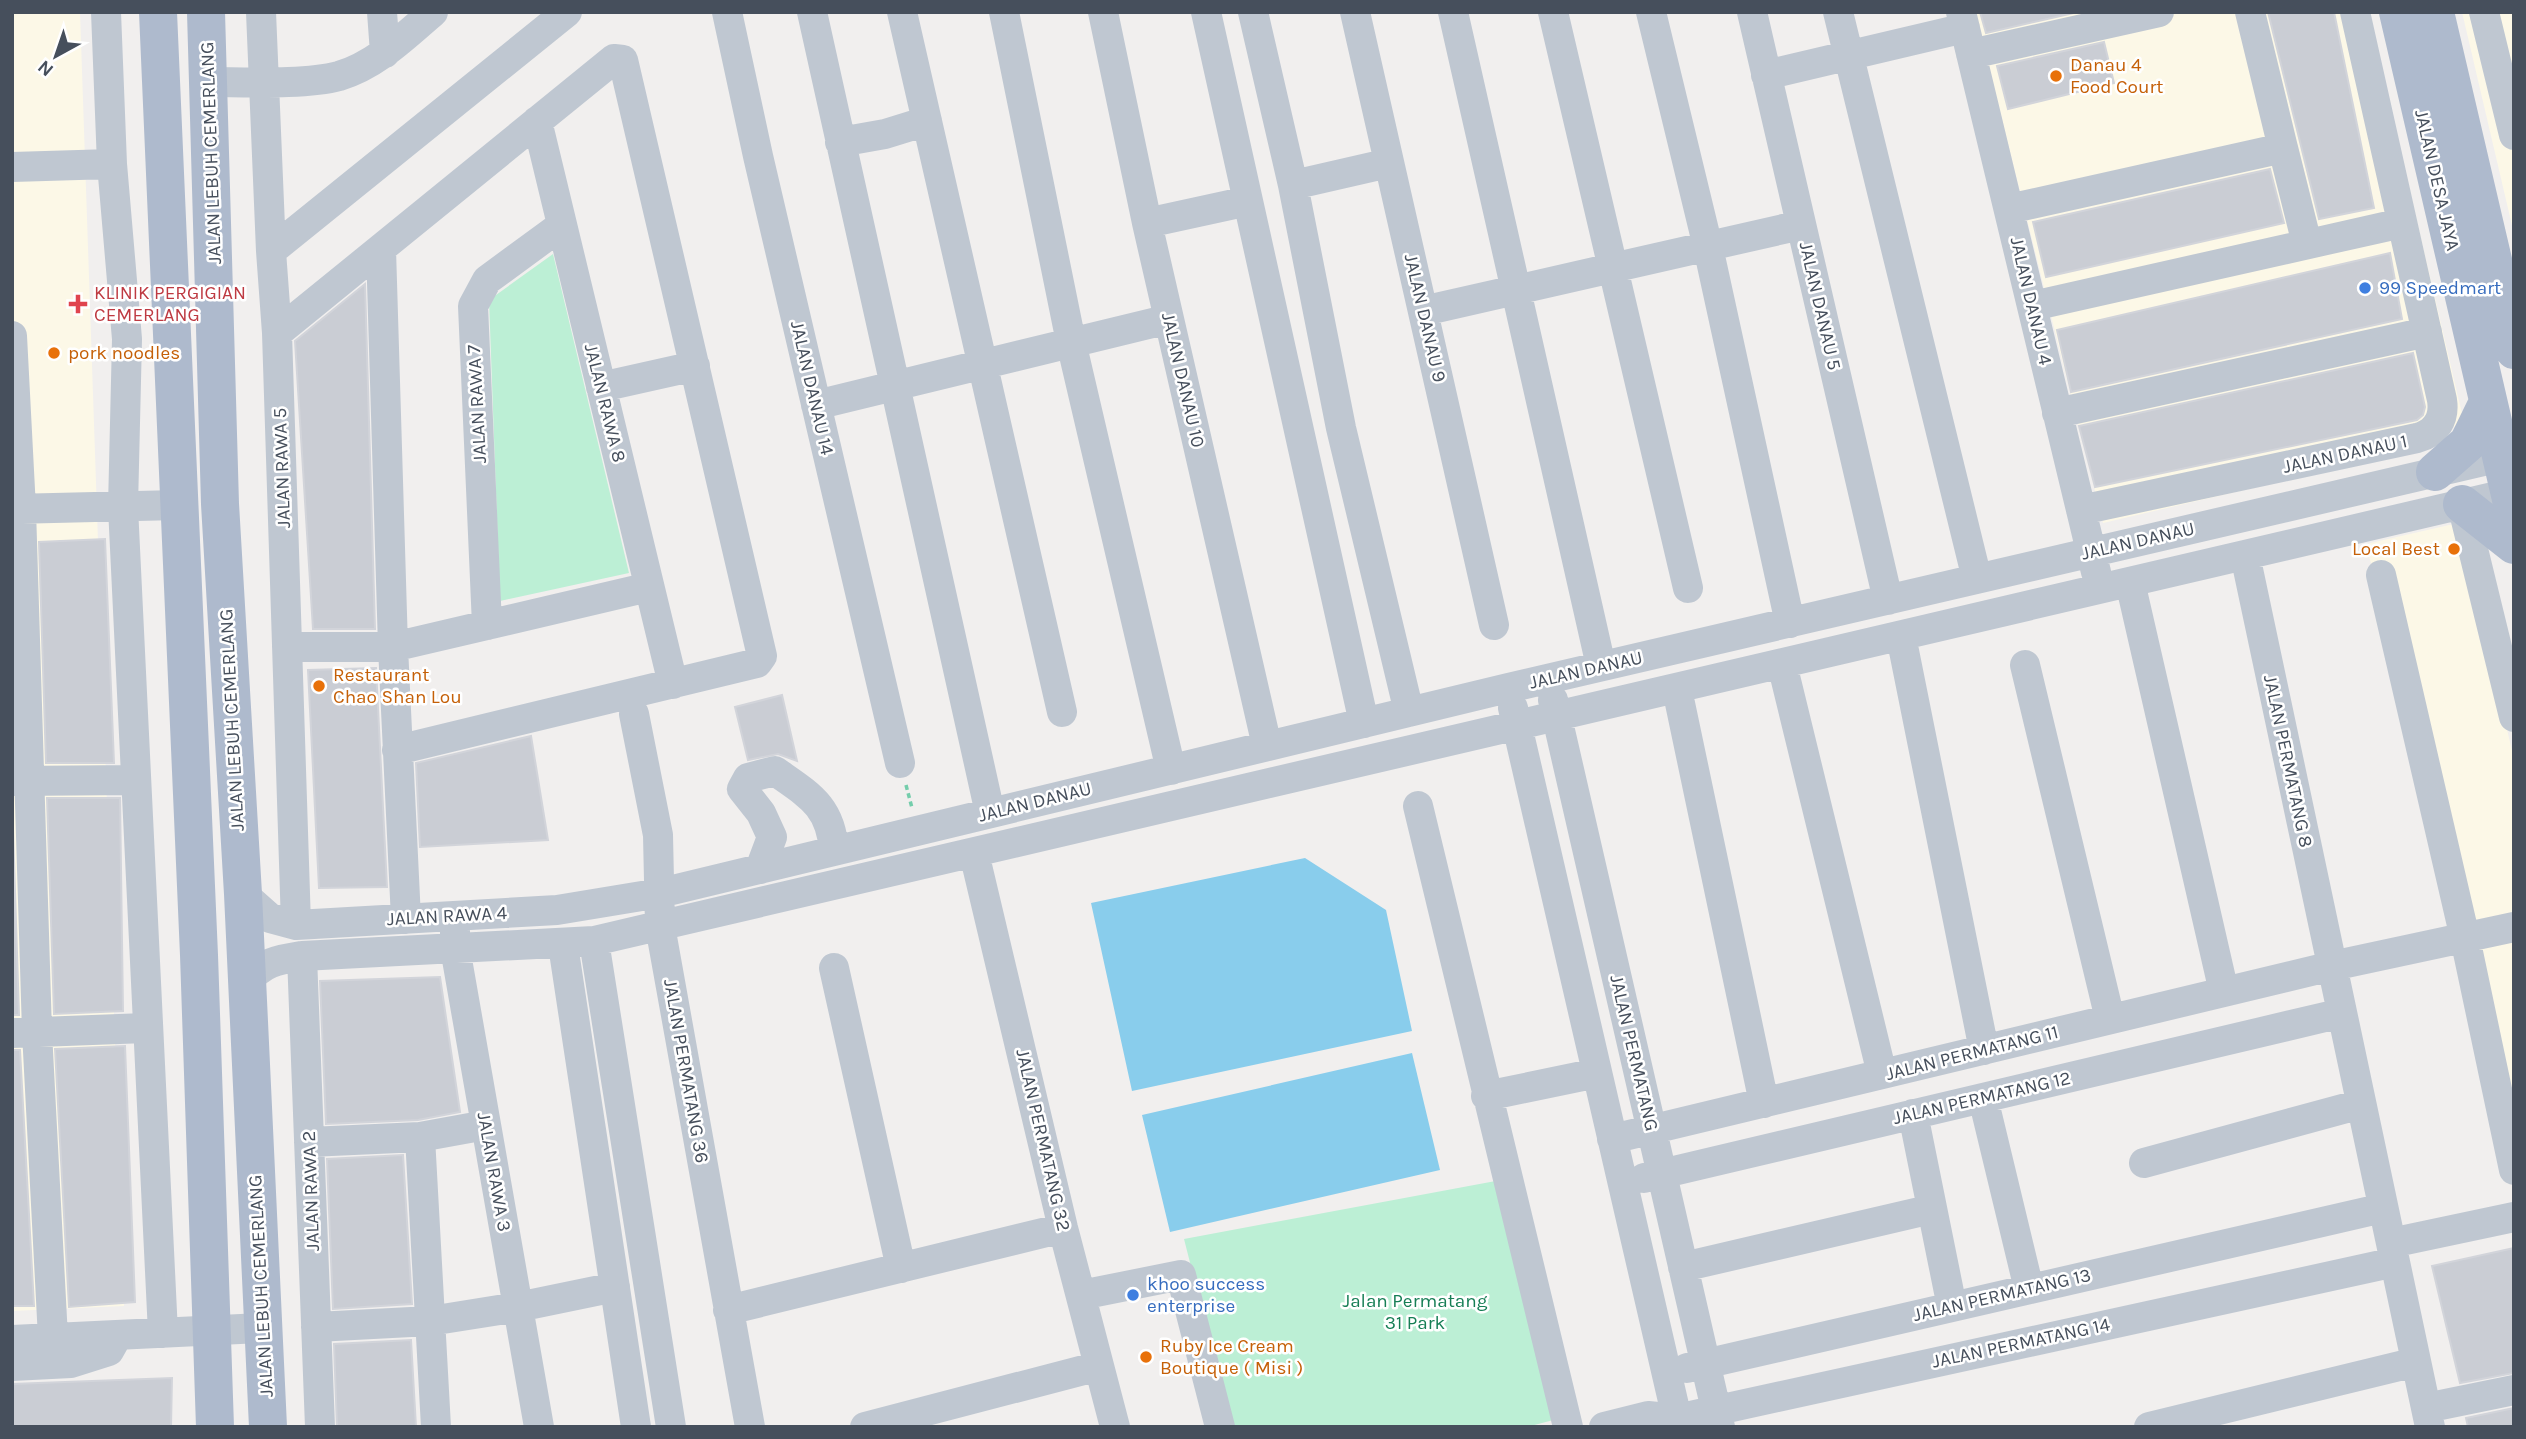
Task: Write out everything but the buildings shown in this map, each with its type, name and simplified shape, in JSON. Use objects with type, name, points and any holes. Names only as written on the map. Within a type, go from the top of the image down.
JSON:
[{"type":"main road","points":[[158,12],[199,955],[215,1427]]},
{"type":"main road","name":"JALAN LEBUH CEMERLANG","points":[[206,12],[220,505],[243,894],[268,1427]]},
{"type":"main road","name":"JALAN DESA JAYA","points":[[2398,12],[2488,402],[2510,482]]},
{"type":"main road","name":"JALAN DESA JAYA","points":[[2435,12],[2514,350]]},
{"type":"main road","points":[[2435,472],[2468,443],[2488,402]]},
{"type":"main road","points":[[2462,504],[2514,545]]},
{"type":"street","points":[[106,12],[112,164],[127,339],[123,507],[146,1028],[163,1333]]},
{"type":"street","points":[[139,12],[144,49],[161,69]]},
{"type":"street","name":"JALAN RAWA 5","points":[[261,12],[272,81],[271,251],[277,333],[296,925]]},
{"type":"street","points":[[382,12],[384,53]]},
{"type":"street","points":[[209,82],[339,76],[384,53],[433,12]]},
{"type":"street","points":[[271,251],[567,12]]},
{"type":"street","name":"JALAN DANAU 14","points":[[727,12],[900,763]]},
{"type":"street","points":[[812,12],[990,813]]},
{"type":"street","points":[[902,12],[1062,712]]},
{"type":"street","points":[[1004,12],[1071,342],[1171,770]]},
{"type":"street","name":"JALAN DANAU 10","points":[[1103,12],[1147,223],[1267,746]]},
{"type":"street","points":[[1206,12],[1364,723]]},
{"type":"street","points":[[1254,12],[1293,185],[1341,428],[1409,712]]},
{"type":"street","name":"JALAN DANAU 9","points":[[1355,12],[1494,625]]},
{"type":"street","points":[[1453,12],[1518,289],[1601,666]]},
{"type":"street","points":[[1553,12],[1688,589]]},
{"type":"street","points":[[1651,12],[1707,247],[1790,622]]},
{"type":"street","name":"JALAN DANAU 5","points":[[1752,12],[1888,600]]},
{"type":"street","points":[[1838,12],[1977,579]]},
{"type":"street","points":[[1766,75],[1966,31],[2159,12]]},
{"type":"street","points":[[2250,12],[2307,244]]},
{"type":"street","name":"JALAN DANAU 1","points":[[2081,510],[2425,436],[2439,424],[2444,408],[2355,12]]},
{"type":"street","points":[[2484,12],[2514,135]]},
{"type":"street","name":"JALAN DANAU 4","points":[[1966,31],[2100,589]]},
{"type":"street","points":[[277,333],[614,59],[623,60],[762,656],[757,663],[397,750]]},
{"type":"street","name":"JALAN RAWA 8","points":[[537,121],[673,684]]},
{"type":"street","points":[[841,142],[885,134],[927,121]]},
{"type":"street","points":[[2009,209],[2283,148]]},
{"type":"street","points":[[1293,185],[1389,163]]},
{"type":"street","points":[[12,167],[112,164]]},
{"type":"street","points":[[1147,223],[1248,201]]},
{"type":"street","points":[[2032,306],[2402,223]]},
{"type":"street","name":"JALAN RAWA 7","points":[[487,625],[472,306],[487,280],[562,225]]},
{"type":"street","points":[[1423,311],[1801,225]]},
{"type":"street","points":[[381,249],[393,647],[406,919]]},
{"type":"street","points":[[816,405],[893,384],[1170,319]]},
{"type":"street","points":[[2057,413],[2427,332]]},
{"type":"street","points":[[12,335],[25,1032],[53,1338]]},
{"type":"street","points":[[601,387],[695,366]]},
{"type":"street","points":[[123,507],[166,480],[177,460]]},
{"type":"street","name":"JALAN DANAU","points":[[660,893],[1508,688],[2435,472],[2510,482]]},
{"type":"street","name":"JALAN DANAU","points":[[660,926],[2462,504],[2510,482]]},
{"type":"street","points":[[2462,504],[2514,717]]},
{"type":"street","points":[[17,509],[178,505]]},
{"type":"street","name":"JALAN PERMATANG 8","points":[[2245,555],[2428,1417]]},
{"type":"street","points":[[2381,575],[2465,938],[2514,1170]]},
{"type":"street","points":[[2130,582],[2224,992]]},
{"type":"street","points":[[287,647],[393,647],[649,587]]},
{"type":"street","points":[[1901,636],[1984,1050]]},
{"type":"street","points":[[1782,664],[1882,1074]]},
{"type":"street","points":[[2025,665],[2110,1019]]},
{"type":"street","name":"JALAN PERMATANG","points":[[1548,679],[1718,1418]]},
{"type":"street","points":[[1508,688],[1678,1423]]},
{"type":"street","points":[[1677,689],[1763,1103]]},
{"type":"street","name":"JALAN PERMATANG 36","points":[[634,714],[658,835],[660,926],[750,1427]]},
{"type":"street","points":[[760,869],[772,837],[761,813],[742,789],[748,778],[775,771],[815,799],[832,828],[834,851]]},
{"type":"street","points":[[21,781],[135,780]]},
{"type":"street","points":[[1418,806],[1568,1427]]},
{"type":"street","name":"JALAN PERMATANG 32","points":[[974,853],[1063,1228],[1115,1427]]},
{"type":"street","name":"JALAN RAWA 4","points":[[243,894],[270,918],[296,925],[557,910],[660,893]]},
{"type":"street","name":"JALAN RAWA 3","points":[[454,916],[455,948],[539,1427]]},
{"type":"street","name":"JALAN RAWA 4","points":[[247,982],[258,968],[272,960],[302,956],[563,944],[594,941],[660,926]]},
{"type":"street","name":"JALAN PERMATANG 11","points":[[1612,1139],[2332,966],[2514,927]]},
{"type":"street","points":[[594,941],[671,1427]]},
{"type":"street","points":[[563,944],[636,1427]]},
{"type":"street","name":"JALAN RAWA 2","points":[[302,956],[320,1427]]},
{"type":"street","points":[[834,968],[901,1268]]},
{"type":"street","name":"JALAN PERMATANG 12","points":[[1622,1183],[2342,1013]]},
{"type":"street","points":[[25,1032],[146,1028]]},
{"type":"street","points":[[1486,1096],[1597,1073]]},
{"type":"street","points":[[1983,1098],[2029,1289]]},
{"type":"street","points":[[2144,1163],[2361,1104]]},
{"type":"street","points":[[1913,1114],[1952,1307]]},
{"type":"street","points":[[309,1142],[420,1137],[486,1125]]},
{"type":"street","points":[[420,1137],[436,1427]]},
{"type":"street","name":"JALAN PERMATANG 13","points":[[1666,1374],[2383,1208]]},
{"type":"street","points":[[1683,1267],[1932,1209]]},
{"type":"street","name":"JALAN PERMATANG 14","points":[[1604,1427],[1648,1416],[1678,1423],[1718,1418],[2393,1253],[2514,1217]]},
{"type":"street","points":[[728,1310],[1063,1228]]},
{"type":"street","points":[[1081,1295],[1181,1275],[1220,1427]]},
{"type":"street","points":[[316,1327],[430,1321],[518,1307],[615,1287]]},
{"type":"street","points":[[163,1333],[196,1306],[209,1289]]},
{"type":"street","points":[[12,1340],[262,1328]]},
{"type":"street","points":[[12,1366],[71,1363],[109,1351],[118,1335]]},
{"type":"street","points":[[2149,1427],[2416,1362]]},
{"type":"street","points":[[866,1427],[1099,1366]]},
{"type":"street","points":[[1648,1416],[1666,1374]]},
{"type":"street","points":[[2428,1417],[2514,1390]]},
{"type":"path","points":[[900,763],[919,830]]},
{"type":"shaded area","points":[[12,12],[80,12],[124,1306],[12,1311]]},
{"type":"shaded area","points":[[1975,12],[2368,12],[2463,418],[2436,445],[2103,523]]},
{"type":"shaded area","points":[[2462,12],[2514,12],[2514,234]]},
{"type":"shaded area","points":[[2458,523],[2514,759],[2514,1125],[2366,544]]},
{"type":"green space","points":[[553,254],[629,573],[500,601],[489,300]]},
{"type":"green space","name":"Jalan Permatang 31 Park","points":[[1501,1180],[1557,1419],[1527,1427],[1232,1427],[1184,1239]]},
{"type":"water","points":[[1305,858],[1386,910],[1412,1031],[1132,1091],[1091,903]]},
{"type":"water","points":[[1412,1053],[1440,1170],[1170,1232],[1142,1115]]},
{"type":"place","name":"Danau 4 Food Court","points":[[2056,76]]},
{"type":"place","name":"99 Speedmart","points":[[2365,288]]},
{"type":"place","name":"KLINIK PERGIGIAN CEMERLANG","points":[[78,304]]},
{"type":"place","name":"pork noodles","points":[[54,353]]},
{"type":"place","name":"Local Best","points":[[2454,549]]},
{"type":"place","name":"Restaurant Chao Shan Lou","points":[[319,686]]},
{"type":"place","name":"khoo success enterprise","points":[[1133,1295]]},
{"type":"place","name":"Ruby Ice Cream Boutique ( Misi )","points":[[1146,1357]]}]
